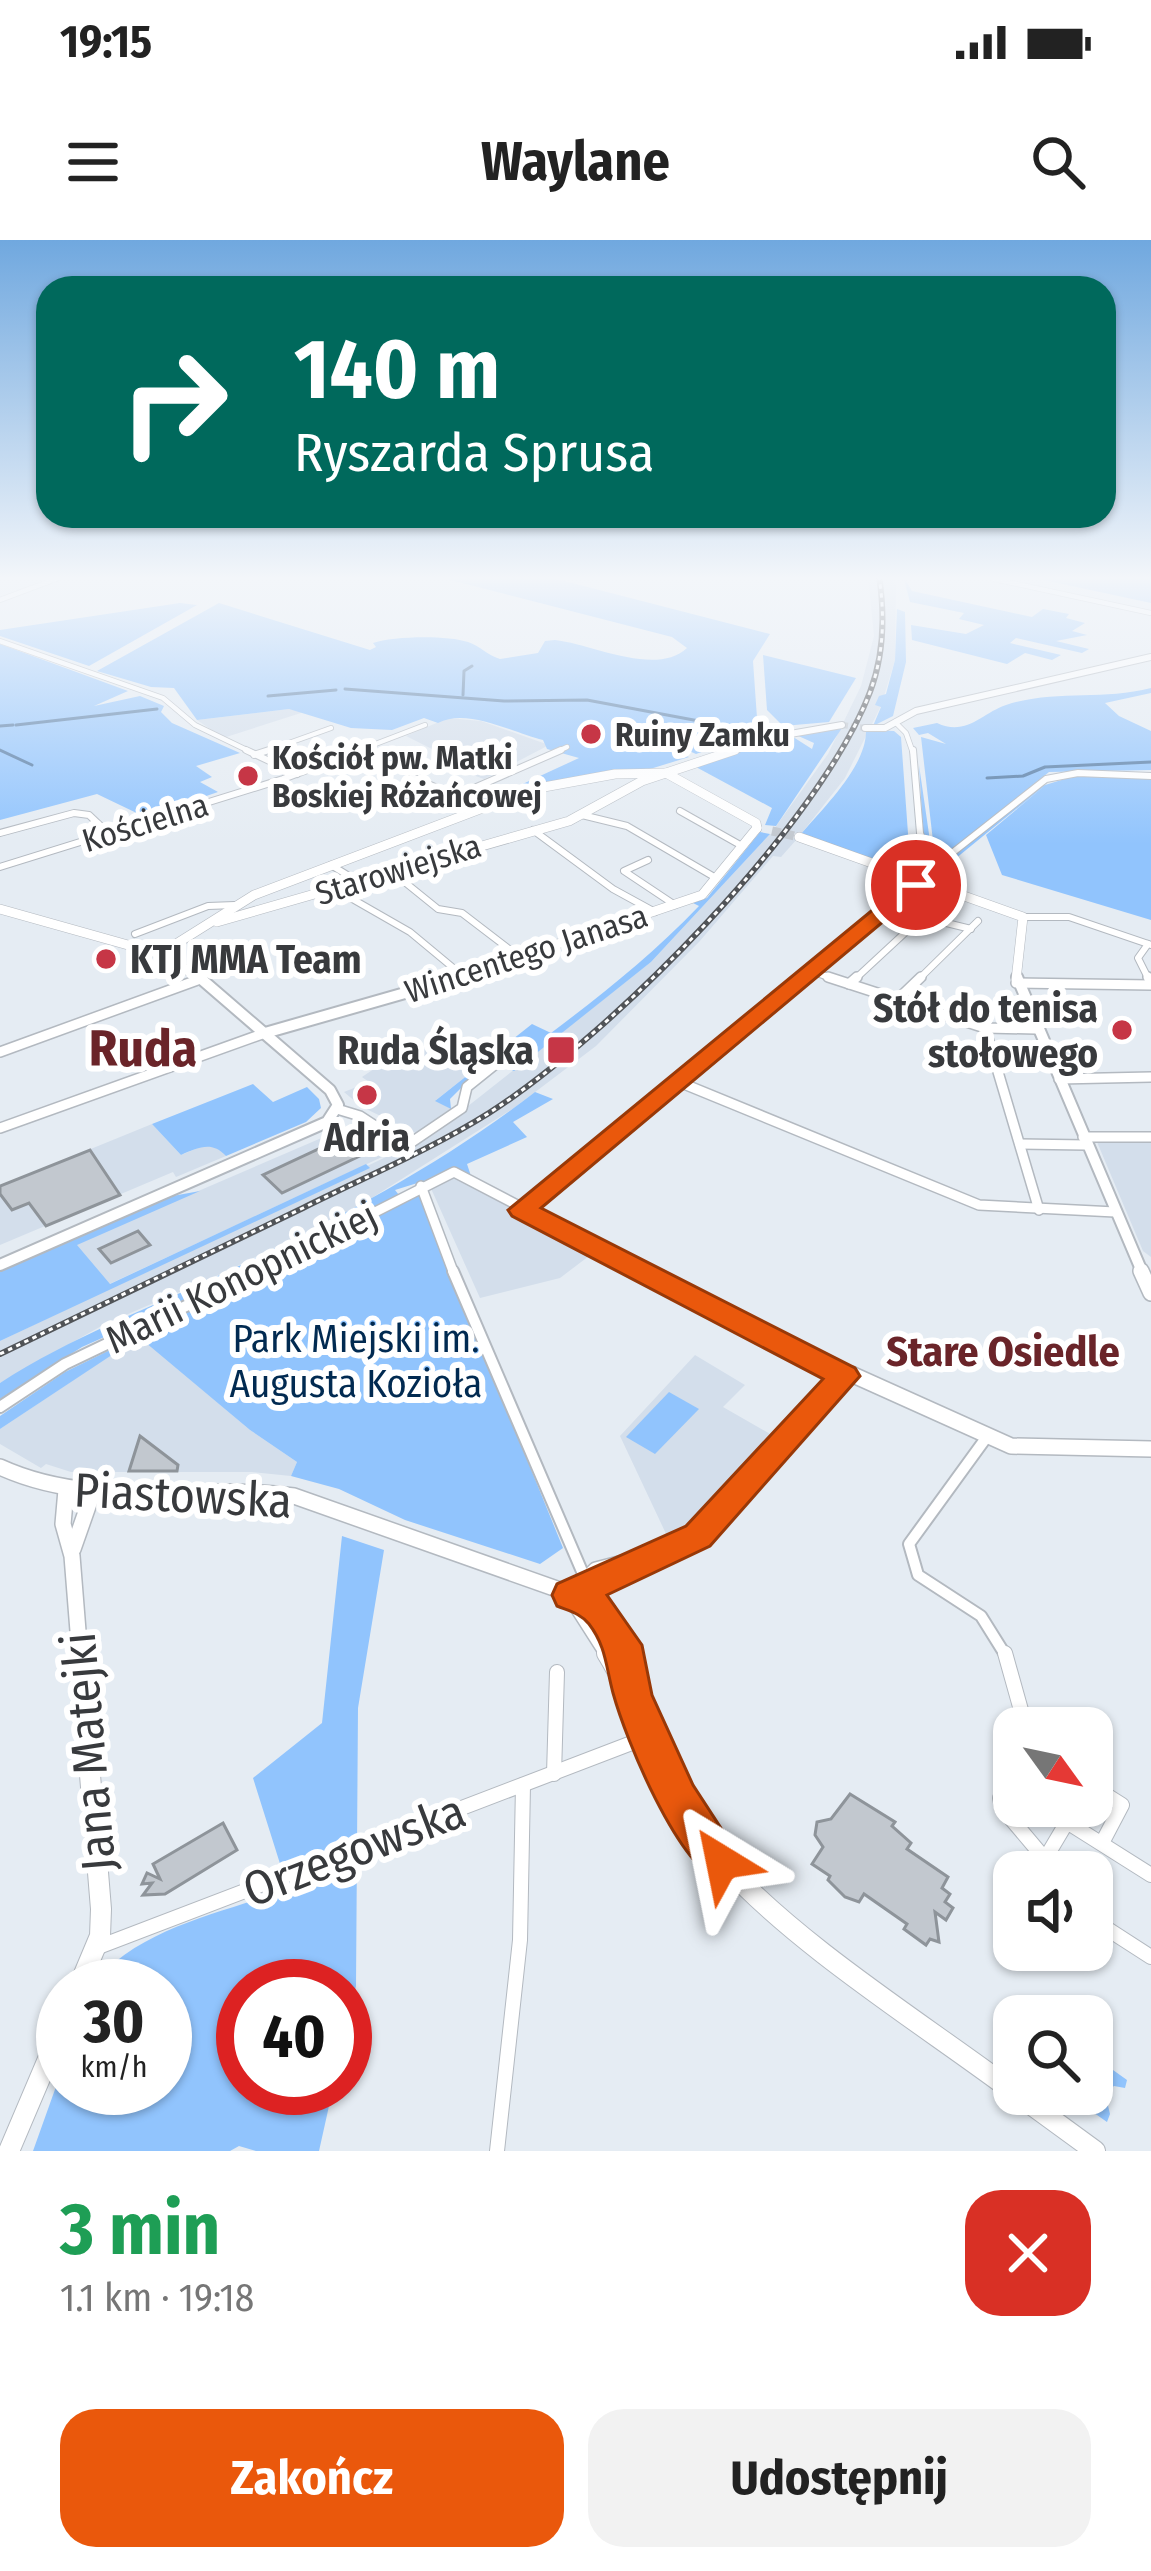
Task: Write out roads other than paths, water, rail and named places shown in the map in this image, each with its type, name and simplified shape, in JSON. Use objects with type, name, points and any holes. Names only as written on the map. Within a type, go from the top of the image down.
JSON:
[{"type":"street","points":[[69,665],[163,698],[195,725],[297,774]]},
{"type":"street","points":[[865,728],[880,729],[916,711],[1115,665]]},
{"type":"street","points":[[522,1210],[933,869],[920,847],[914,744],[895,722]]},
{"type":"street","name":"Kościelna","points":[[0,867],[297,774],[425,725]]},
{"type":"street","points":[[134,934],[208,906],[235,905],[478,806],[554,784],[666,773],[788,732],[842,725]]},
{"type":"street","points":[[254,755],[331,728]]},
{"type":"street","points":[[465,800],[472,796],[472,789],[567,747]]},
{"type":"street","points":[[666,773],[756,823],[758,829],[772,831]]},
{"type":"street","points":[[927,860],[950,855],[1046,779],[1085,773],[1151,776]]},
{"type":"street","points":[[412,776],[478,806]]},
{"type":"street","name":"Starowiejska","points":[[217,922],[581,815],[643,776]]},
{"type":"street","points":[[680,812],[742,846]]},
{"type":"street","points":[[0,832],[74,813],[88,815],[109,835]]},
{"type":"street","points":[[581,815],[627,826],[716,878]]},
{"type":"street","name":"Wincentego Janasa","points":[[265,1033],[522,959],[702,895],[758,829]]},
{"type":"street","points":[[532,830],[600,880],[655,912]]},
{"type":"street","points":[[799,837],[1023,917],[1069,917],[1150,944],[1138,958],[1151,984],[1016,983]]},
{"type":"street","points":[[648,860],[624,871],[675,905]]},
{"type":"street","points":[[331,865],[357,881]]},
{"type":"street","points":[[391,871],[438,909],[462,914],[522,959]]},
{"type":"street","points":[[334,889],[410,932],[463,976]]},
{"type":"street","points":[[160,954],[217,922],[235,905]]},
{"type":"street","points":[[0,909],[160,954],[202,978],[335,1095],[337,1109]]},
{"type":"street","points":[[849,984],[922,917],[971,929]]},
{"type":"street","points":[[1023,917],[1016,983],[1151,1293]]},
{"type":"street","points":[[897,1000],[978,921]]},
{"type":"street","points":[[811,971],[985,1028],[1036,1029]]},
{"type":"street","points":[[0,1052],[202,978]]},
{"type":"street","points":[[985,1028],[1039,1210]]},
{"type":"street","points":[[0,1128],[265,1033]]},
{"type":"street","points":[[337,1109],[360,1116],[406,1146],[462,1108],[467,1087],[518,1046]]},
{"type":"street","points":[[1059,1079],[1151,1077]]},
{"type":"street","points":[[679,1082],[979,1205],[1115,1212]]},
{"type":"street","points":[[0,1264],[311,1131],[337,1109]]},
{"type":"street","points":[[1020,1144],[1151,1138]]},
{"type":"street","points":[[584,1576],[480,1338],[421,1186],[457,1172],[844,1376],[866,1378],[986,1438],[1024,1447],[1151,1449]]},
{"type":"street","name":"Marii Konopnickiej","points":[[0,1407],[65,1364],[292,1256],[421,1186]]},
{"type":"street","points":[[570,1595],[698,1536],[844,1376]]},
{"type":"street","points":[[986,1438],[909,1544],[909,1560],[915,1577],[990,1624],[1018,1685],[1022,1707]]},
{"type":"street","name":"Piastowska","points":[[0,1467],[66,1490],[244,1489],[293,1496],[570,1595]]},
{"type":"street","name":"Jana Matejki","points":[[66,1490],[63,1524],[72,1556],[101,1910],[96,1948]]},
{"type":"street","name":"Jana Matejki","points":[[72,1556],[80,1520],[93,1492]]},
{"type":"street","points":[[570,1595],[584,1576],[614,1562],[665,1553]]},
{"type":"street","points":[[570,1595],[633,1695],[678,1798],[736,1877],[842,1965],[993,2076]]},
{"type":"street","points":[[554,1774],[557,1672]]},
{"type":"street","name":"Orzegowska","points":[[96,1948],[650,1736]]},
{"type":"street","points":[[496,2151],[520,1940],[523,1785]]},
{"type":"street","points":[[1016,1827],[1034,1851]]},
{"type":"street","points":[[1075,1827],[1151,1875]]},
{"type":"street","points":[[1102,1843],[1110,1827]]},
{"type":"street","points":[[1113,1933],[1151,1957]]},
{"type":"street","points":[[91,1959],[96,1948]]},
{"type":"street","points":[[9,2151],[36,2088]]},
{"type":"street","points":[[1046,2115],[1095,2151]]},
{"type":"waterway","points":[[463,695],[464,671],[472,666]]},
{"type":"waterway","points":[[345,689],[504,701],[587,700],[731,727]]},
{"type":"waterway","points":[[268,696],[336,690]]},
{"type":"waterway","points":[[16,725],[157,709]]},
{"type":"waterway","points":[[0,726],[13,725]]},
{"type":"waterway","points":[[0,750],[32,765]]},
{"type":"waterway","points":[[987,778],[1023,776],[1045,767],[1151,762]]},
{"type":"tunnel","points":[[842,725],[865,728]]},
{"type":"tunnel","points":[[772,831],[799,837]]},
{"type":"railway","points":[[0,1354],[444,1139],[538,1078],[649,981],[759,864],[844,745],[878,665]]},
{"type":"place","name":"Ruiny Zamku","points":[[591,734]]},
{"type":"place","name":"Kościół pw. Matki Boskiej Różańcowej","points":[[248,776]]},
{"type":"place","name":"KTJ MMA Team","points":[[106,959]]},
{"type":"place","name":"Stół do tenisa stołowego","points":[[1122,1030]]},
{"type":"place","name":"Ruda Śląska","points":[[561,1050]]},
{"type":"place","name":"Adria","points":[[367,1095]]},
{"type":"district","name":"Ruda","points":[[143,1048]]},
{"type":"district","name":"Stare Osiedle","points":[[1003,1351]]},
{"type":"park label","name":"Park Miejski im. Augusta Kozioła","points":[[356,1360]]}]
